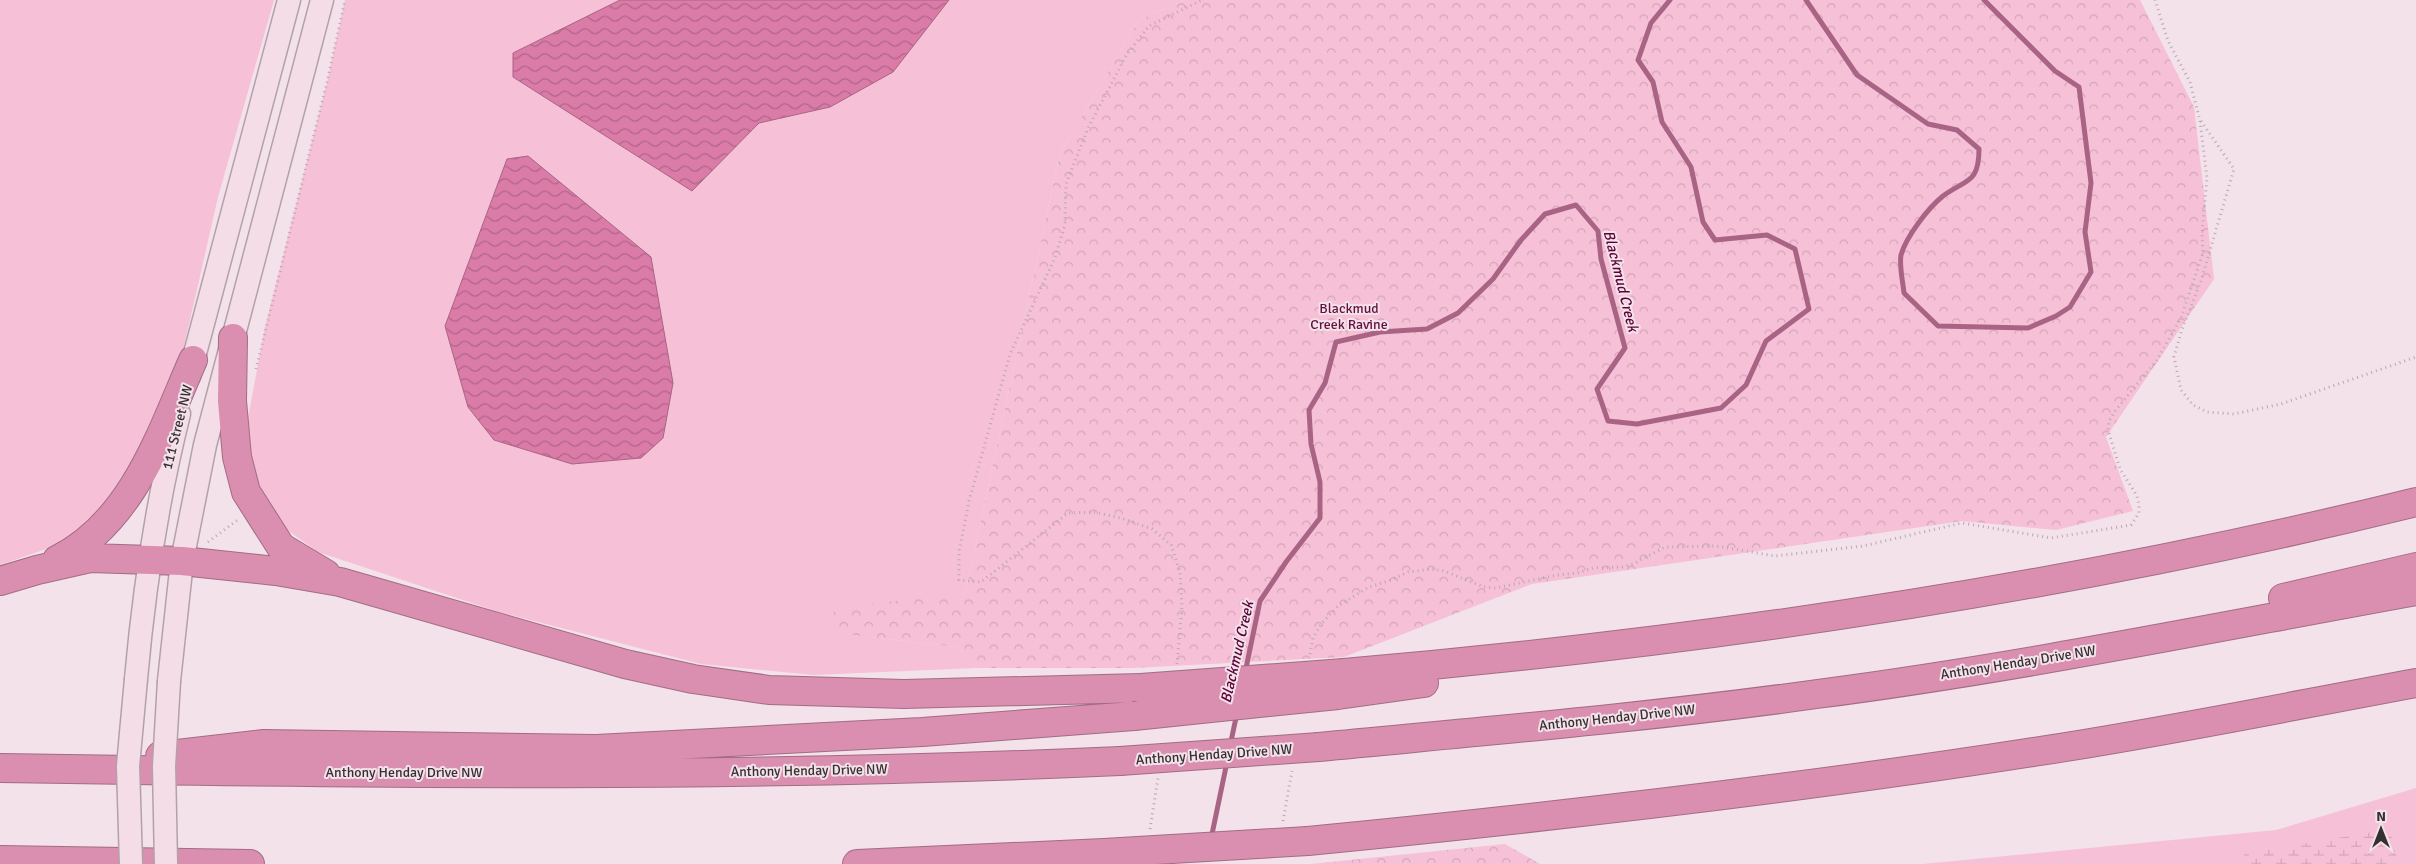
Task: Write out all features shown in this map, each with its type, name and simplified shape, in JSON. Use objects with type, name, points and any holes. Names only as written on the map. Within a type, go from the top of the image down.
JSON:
[{"type":"highway","points":[[232,338],[232,402],[236,456],[246,492],[281,548],[340,582]]},
{"type":"highway","points":[[37,570],[75,551],[104,525],[132,491],[154,449],[193,360]]},
{"type":"highway","points":[[57,769],[264,744],[596,748],[922,732],[1134,716],[1549,654],[1760,627],[2056,578],[2291,533],[2416,502]]},
{"type":"highway","points":[[0,581],[90,558],[182,561],[276,571],[340,582],[625,664],[693,679],[769,690],[904,694],[1341,684]]},
{"type":"highway","points":[[2072,654],[2314,590],[2416,566]]},
{"type":"highway","name":"Anthony Henday Drive NW","points":[[0,768],[220,772],[796,771],[1120,761],[1318,747],[1589,721],[1818,694],[2072,654],[2416,591]]},
{"type":"highway","points":[[857,864],[1104,853],[1308,841],[1553,817],[1829,782],[2043,751],[2416,683]]},
{"type":"highway","points":[[0,860],[250,864]]},
{"type":"main road","name":"111 Street NW","points":[[131,864],[128,766],[150,559],[162,489],[193,360],[289,0]]},
{"type":"main road","points":[[166,864],[164,766],[168,681],[182,561],[205,445],[322,0]]},
{"type":"path","points":[[255,374],[327,82],[345,0]]},
{"type":"path","points":[[1176,666],[1182,608],[1180,572],[1171,544],[1152,529],[1121,518],[1094,512],[1068,513],[981,582],[959,580],[959,552],[970,501],[1010,354],[1054,260],[1065,225],[1066,184],[1088,128],[1127,54],[1149,26],[1202,0]]},
{"type":"path","points":[[1309,658],[1313,638],[1322,623],[1338,606],[1369,586],[1391,580],[1408,572],[1438,570],[1484,587],[1496,588],[1557,574],[1622,567],[1666,548],[1716,546],[1775,556],[1863,546],[1962,523],[2051,538],[2131,525],[2139,513],[2137,496],[2120,469],[2108,430],[2109,421],[2157,360],[2174,332],[2184,309],[2203,253],[2202,233],[2208,178],[2200,121],[2190,82],[2168,41],[2155,0]]},
{"type":"path","points":[[2200,121],[2234,169],[2201,281],[2182,329],[2174,358],[2181,390],[2193,405],[2207,412],[2234,414],[2281,404],[2416,357]]},
{"type":"path","points":[[205,543],[245,514]]},
{"type":"path","points":[[1282,827],[1292,766]]},
{"type":"path","points":[[1149,835],[1160,768]]},
{"type":"green space","points":[[0,0],[274,0],[218,197],[182,355],[146,439],[99,520],[66,542],[0,565]]},
{"type":"green space","points":[[345,0],[1184,0],[1139,20],[1060,153],[965,594],[836,633],[957,647],[976,668],[813,675],[701,664],[499,612],[318,552],[286,529],[264,501],[248,444],[248,418],[265,327],[327,82]]},
{"type":"green space","name":"Blackmud Creek Ravine","points":[[1184,0],[2140,0],[2194,107],[2214,279],[2106,437],[2133,511],[2056,530],[1962,521],[1532,584],[1344,657],[1133,668],[976,668],[957,647],[835,633],[833,607],[965,594],[1060,153],[1139,20]]},
{"type":"green space","points":[[2416,788],[2416,864],[1923,864],[2276,830]]},
{"type":"green space","points":[[2390,829],[2398,864],[2248,864],[2244,854]]},
{"type":"green space","points":[[1505,844],[1540,864],[1311,864]]},
{"type":"water","points":[[620,0],[949,0],[893,72],[830,107],[759,123],[692,191],[513,77],[513,53]]},
{"type":"water","points":[[528,156],[651,257],[673,383],[663,438],[641,458],[572,464],[494,440],[468,407],[445,326],[507,159]]},
{"type":"waterway","name":"Blackmud Creek","points":[[1245,673],[1260,601],[1286,562],[1320,518],[1320,482],[1311,444],[1309,410],[1325,383],[1336,342],[1380,332],[1427,329],[1458,313],[1493,279],[1521,240],[1545,214],[1576,205],[1598,231],[1601,259],[1625,348],[1597,389],[1608,421],[1637,424],[1721,408],[1746,385],[1766,341],[1809,309],[1795,249],[1767,235],[1715,240],[1703,222],[1691,167],[1662,122],[1653,82],[1638,60],[1651,23],[1670,0]]},
{"type":"waterway","name":"Blackmud Creek","points":[[1806,0],[1857,75],[1928,124],[1957,130],[1979,149],[1977,169],[1974,175],[1937,201],[1918,223],[1908,240],[1901,255],[1904,293],[1938,326],[2028,328],[2056,316],[2070,307],[2091,272],[2085,232],[2091,183],[2079,87],[2055,71],[1984,0]]},
{"type":"waterway","name":"Blackmud Creek","points":[[1230,746],[1237,713]]},
{"type":"waterway","name":"Blackmud Creek","points":[[1211,839],[1227,762]]}]
